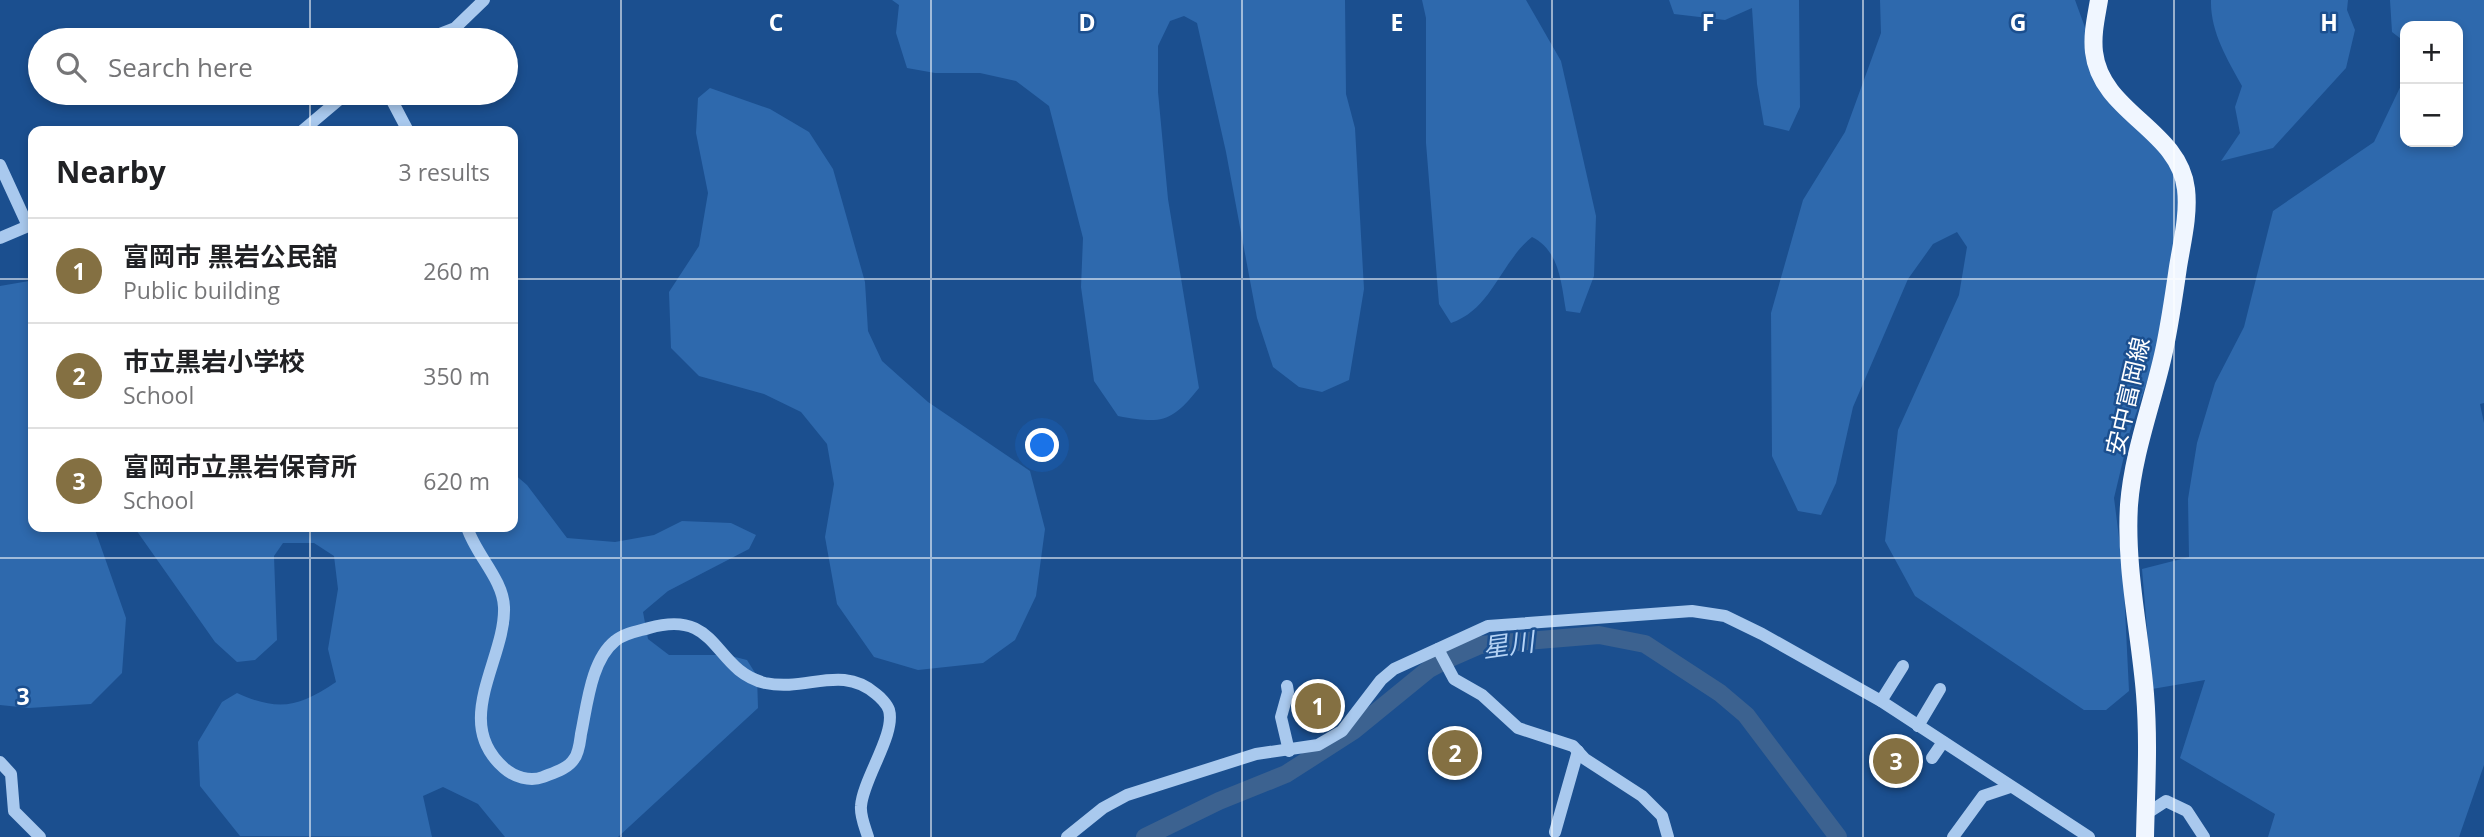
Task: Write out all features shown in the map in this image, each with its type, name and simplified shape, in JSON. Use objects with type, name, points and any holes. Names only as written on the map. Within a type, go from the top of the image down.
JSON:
[{"type":"main road","name":"安中富岡線","points":[[2099,0],[2093,32],[2094,55],[2103,77],[2118,103],[2171,152],[2181,169],[2186,189],[2186,223],[2164,350],[2142,437],[2129,505],[2129,555],[2146,719],[2146,837]]},
{"type":"street","points":[[454,28],[478,9],[484,0]]},
{"type":"street","points":[[308,126],[332,105]]},
{"type":"street","points":[[394,105],[405,126]]},
{"type":"street","points":[[0,165],[28,219]]},
{"type":"street","points":[[0,238],[28,226]]},
{"type":"street","points":[[468,532],[472,545],[502,595],[505,607],[503,627],[482,696],[481,718],[484,736],[503,767],[519,777],[536,780],[562,769],[575,759],[593,680],[603,655],[615,640],[658,625],[684,625],[702,630],[743,674],[762,682],[810,685],[842,678],[862,681],[880,697],[889,710],[888,726],[861,808],[868,837]]},
{"type":"street","points":[[1074,835],[1103,808],[1127,795],[1256,754],[1318,746],[1342,730],[1381,680],[1394,669],[1439,651],[1488,626],[1692,611],[1725,615],[1881,701],[2089,837]]},
{"type":"street","points":[[1439,651],[1454,679],[1482,695],[1518,729],[1573,746],[1642,796],[1662,816],[1668,837]]},
{"type":"street","points":[[1881,701],[1903,666]]},
{"type":"street","points":[[1287,686],[1289,692],[1281,717],[1289,751]]},
{"type":"street","points":[[1918,726],[1940,689]]},
{"type":"street","points":[[1932,758],[1943,743]]},
{"type":"street","points":[[1555,832],[1578,751]]},
{"type":"street","points":[[0,762],[11,774],[14,811],[40,837]]},
{"type":"street","points":[[1953,837],[1983,796],[2010,787]]},
{"type":"street","points":[[2146,814],[2166,801],[2187,811],[2204,837]]},
{"type":"shaded area","points":[[892,0],[1345,0],[1346,94],[1355,128],[1364,289],[1349,380],[1322,392],[1299,387],[1273,367],[1257,318],[1226,152],[1197,23],[1184,16],[1170,21],[1158,46],[1158,92],[1168,199],[1199,388],[1173,414],[1156,420],[1145,420],[1118,416],[1094,381],[1081,287],[1083,238],[1049,106],[1016,81],[980,73],[935,73],[907,68],[896,33],[899,5]]},
{"type":"shaded area","points":[[1422,0],[1526,0],[1561,61],[1596,216],[1594,276],[1580,313],[1566,311],[1554,259],[1541,243],[1532,237],[1512,259],[1486,296],[1465,316],[1451,323],[1439,304],[1426,143],[1426,18]]},
{"type":"shaded area","points":[[1669,0],[1799,0],[1800,107],[1789,131],[1764,125],[1757,84],[1752,8],[1725,20],[1674,14]]},
{"type":"shaded area","points":[[1880,0],[2075,0],[2087,33],[2089,56],[2166,154],[2180,190],[2180,222],[2159,347],[2130,431],[2114,498],[2123,569],[2129,691],[2106,710],[2084,710],[1915,596],[1885,541],[1898,430],[1959,295],[1967,247],[1957,232],[1933,244],[1908,279],[1853,407],[1836,483],[1821,515],[1798,511],[1772,456],[1771,313],[1803,200],[1845,132],[1881,33]]},
{"type":"shaded area","points":[[2211,0],[2348,0],[2347,10],[2355,30],[2346,68],[2273,148],[2221,161],[2240,133],[2235,107],[2242,86],[2216,34]]},
{"type":"shaded area","points":[[2390,0],[2484,0],[2484,403],[2480,404],[2484,423],[2484,765],[2459,837],[2268,837],[2275,814],[2180,758],[2205,680],[2152,689],[2142,569],[2189,557],[2188,499],[2197,443],[2215,383],[2244,327],[2273,211],[2374,142],[2400,87],[2400,147],[2463,147],[2463,21],[2400,21],[2400,38],[2392,32]]},
{"type":"shaded area","points":[[710,88],[770,109],[809,132],[833,169],[865,282],[868,331],[882,361],[928,402],[1030,471],[1045,529],[1036,596],[1015,640],[983,663],[918,670],[874,657],[837,604],[825,537],[834,484],[827,444],[801,412],[764,394],[699,376],[671,348],[669,292],[699,246],[708,193],[696,133],[698,98]]},
{"type":"shaded area","points":[[28,281],[28,532],[96,532],[126,618],[122,673],[91,704],[29,708],[0,705],[0,286]]},
{"type":"shaded area","points":[[518,477],[527,485],[567,538],[615,542],[654,535],[682,521],[731,523],[756,535],[749,549],[668,591],[643,612],[648,639],[669,655],[727,655],[747,660],[757,676],[758,708],[618,837],[505,837],[478,804],[443,787],[423,796],[432,837],[240,836],[200,786],[198,742],[222,702],[237,693],[265,703],[288,704],[311,697],[336,682],[328,649],[338,589],[334,556],[314,543],[283,543],[274,556],[277,640],[255,660],[237,662],[215,642],[138,532],[518,532]]},
{"type":"waterway","name":"星川","points":[[1145,837],[1219,801],[1286,774],[1353,731],[1429,669],[1448,659],[1480,645],[1599,635],[1645,644],[1720,693],[1746,715],[1838,837]]},
{"type":"place","name":"富岡市 黒岩公民舘","points":[[1318,706]]},
{"type":"place","name":"市立黒岩小学校","points":[[1455,753]]},
{"type":"place","name":"富岡市立黒岩保育所","points":[[1896,761]]}]
